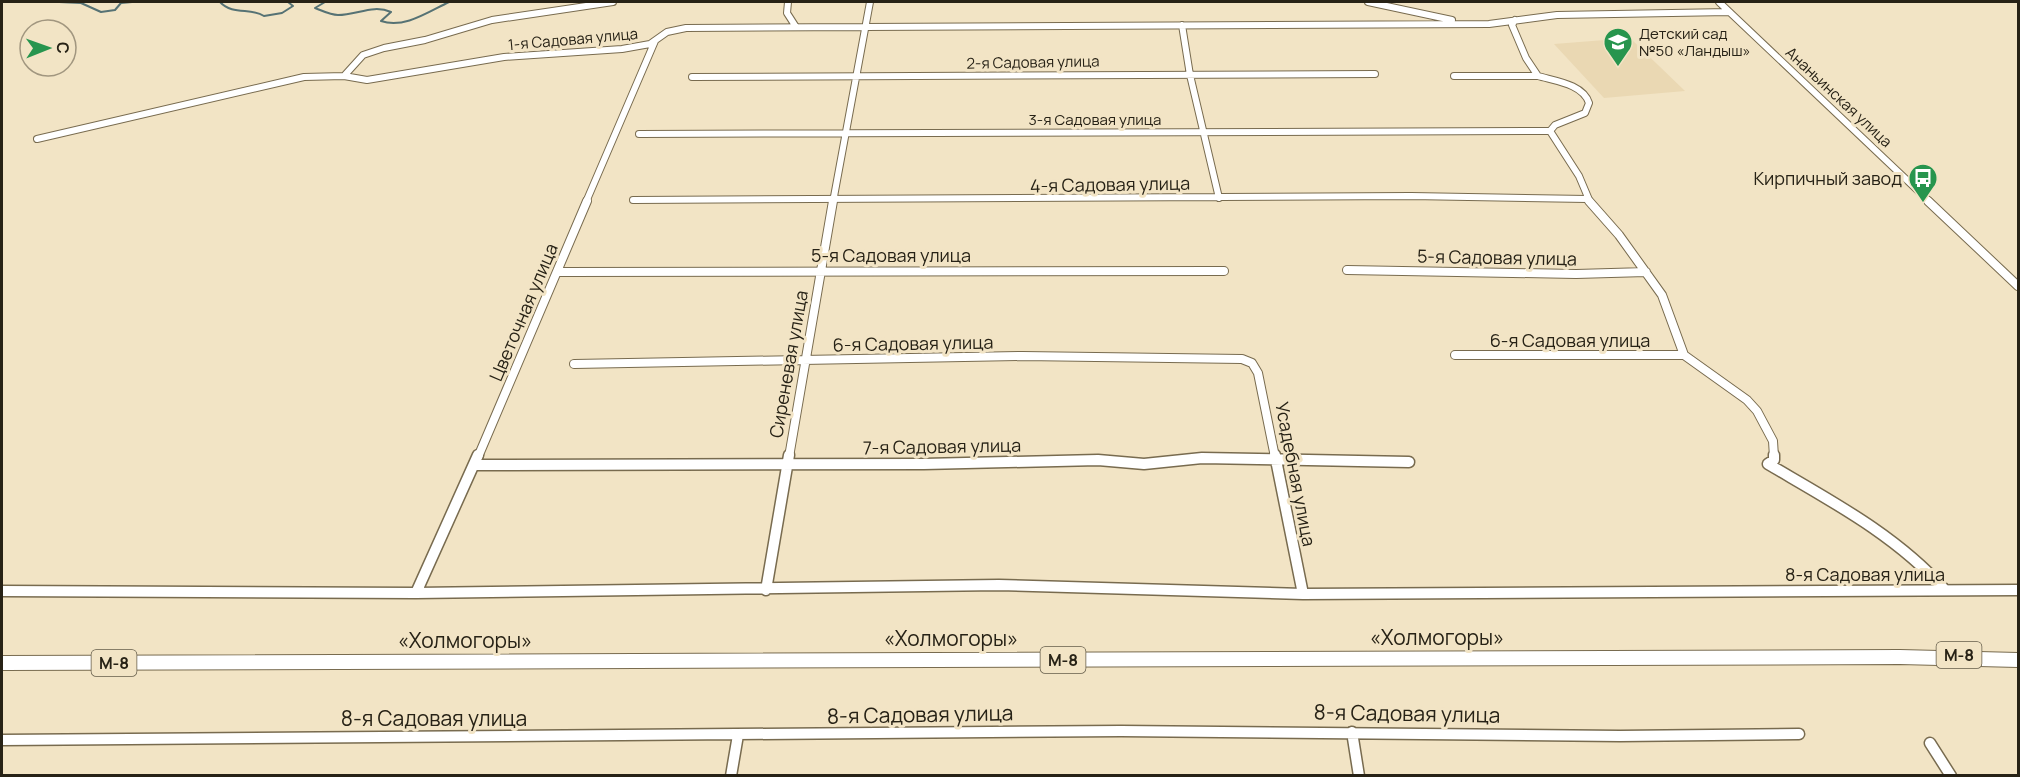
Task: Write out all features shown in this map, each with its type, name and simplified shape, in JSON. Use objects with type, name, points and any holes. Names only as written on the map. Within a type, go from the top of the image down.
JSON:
[{"type":"highway","name":"«Холмогоры»","points":[[1900,657],[2019,652]]},
{"type":"highway","name":"«Холмогоры»","points":[[2,663],[1900,657],[2019,660]]},
{"type":"street","points":[[344,76],[363,55],[384,48],[425,40],[492,21],[613,2]]},
{"type":"street","points":[[788,2],[787,13],[796,27]]},
{"type":"street","name":"Сиреневая улица","points":[[766,590],[844,133],[870,2]]},
{"type":"street","points":[[1368,2],[1444,23],[1489,24],[1503,20],[1565,15],[1729,12]]},
{"type":"street","name":"Ананьинская улица","points":[[1719,2],[2019,286]]},
{"type":"street","points":[[1515,20],[1512,25],[1526,58],[1538,76]]},
{"type":"street","name":"1-я Садовая улица","points":[[37,139],[304,77],[344,76],[377,79],[504,57],[622,49],[655,41],[667,32],[686,28],[1444,23]]},
{"type":"street","points":[[1182,25],[1190,75],[1219,198]]},
{"type":"street","name":"Цветочная улица","points":[[416,593],[474,465],[655,41]]},
{"type":"street","name":"2-я Садовая улица","points":[[692,77],[1375,74]]},
{"type":"street","points":[[1454,76],[1538,76],[1579,89],[1588,100],[1585,113],[1555,125],[1551,131],[1579,176],[1587,199],[1619,235],[1662,295],[1684,355],[1747,399],[1757,411],[1773,441],[1774,460],[1768,464],[1900,546],[1922,563],[1945,590]]},
{"type":"street","name":"3-я Садовая улица","points":[[639,134],[1551,131]]},
{"type":"street","name":"4-я Садовая улица","points":[[633,200],[833,197],[1038,200],[1412,196],[1587,199]]},
{"type":"street","name":"5-я Садовая улица","points":[[1347,270],[1576,274],[1646,272]]},
{"type":"street","name":"5-я Садовая улица","points":[[557,272],[1224,271]]},
{"type":"street","name":"6-я Садовая улица","points":[[1455,355],[1684,355]]},
{"type":"street","name":"6-я Садовая улица","points":[[574,364],[806,359],[1195,357],[1242,358],[1252,363]]},
{"type":"street","name":"Усадебная улица","points":[[1252,363],[1258,373],[1303,594]]},
{"type":"street","name":"7-я Садовая улица","points":[[474,465],[1098,460],[1144,464],[1189,458],[1277,462],[1409,462]]},
{"type":"street","name":"8-я Садовая улица","points":[[2,591],[416,593],[766,590],[999,585],[1303,594],[2019,590]]},
{"type":"street","points":[[1352,732],[1359,776]]},
{"type":"street","name":"8-я Садовая улица","points":[[2,740],[1352,732],[1620,736],[1799,734]]},
{"type":"street","points":[[731,776],[738,735]]},
{"type":"street","points":[[1930,743],[1951,776]]},
{"type":"shaded area","name":"Детский сад №50 «Ландыш»","points":[[1630,38],[1685,91],[1604,98],[1554,44]]},
{"type":"waterway","points":[[59,2],[81,3],[101,12],[115,10],[121,3],[132,2]]},
{"type":"waterway","points":[[140,2],[175,2]]},
{"type":"waterway","points":[[220,2],[231,9],[259,13],[264,16],[282,13],[293,6],[288,2]]},
{"type":"waterway","points":[[325,2],[315,8],[338,15],[371,9],[384,10],[391,12],[381,21],[390,23],[416,18],[449,2]]},
{"type":"place","name":"Детский сад №50 «Ландыш»","points":[[1618,68]]},
{"type":"place","name":"Кирпичный завод","points":[[1923,204]]}]
